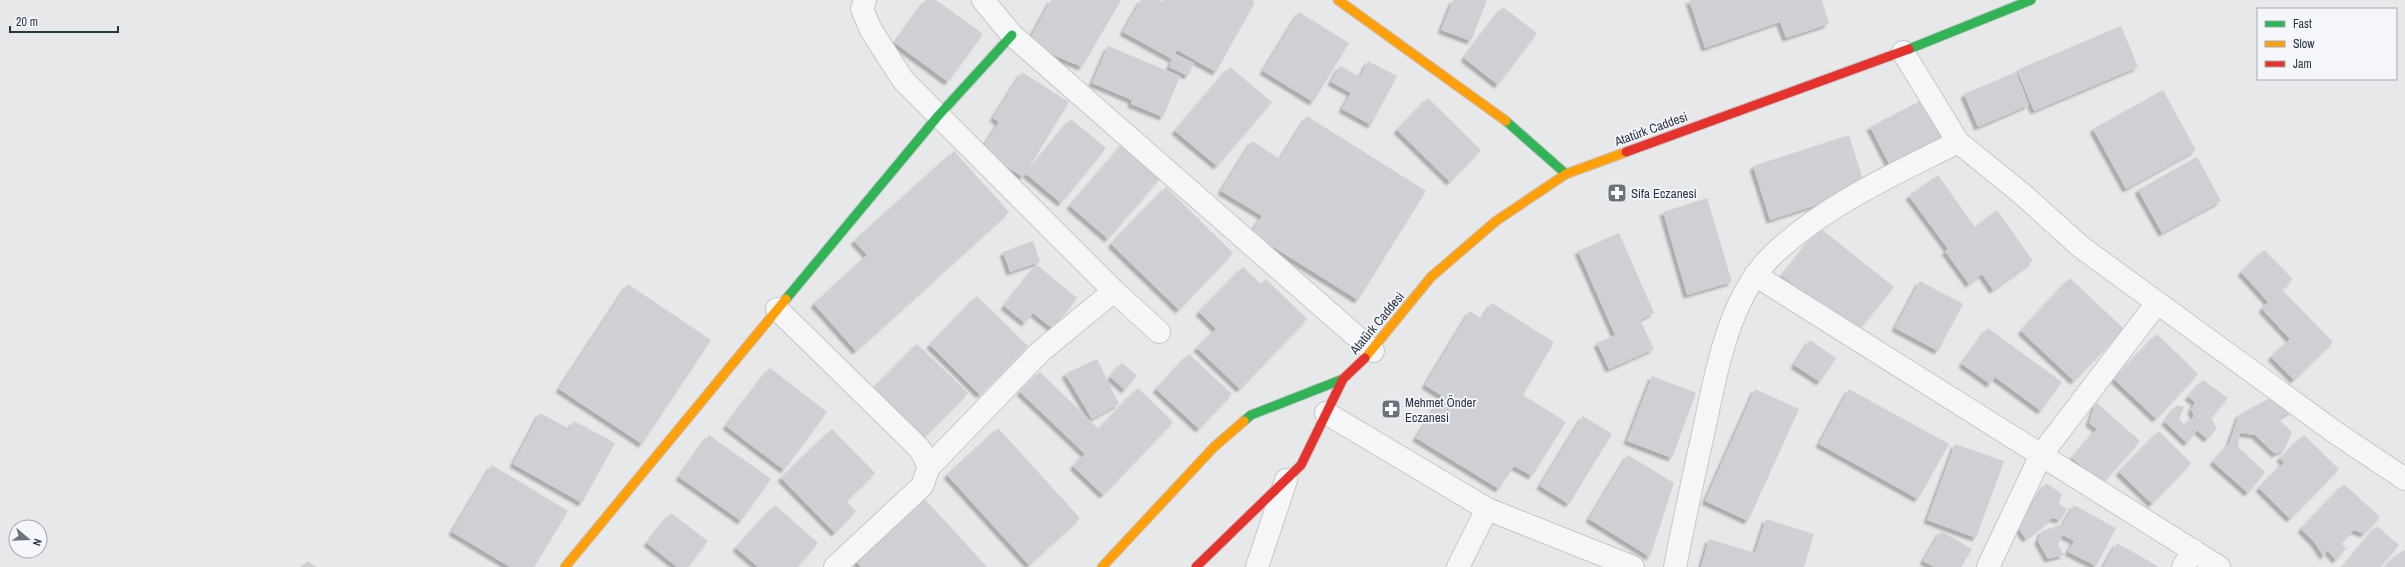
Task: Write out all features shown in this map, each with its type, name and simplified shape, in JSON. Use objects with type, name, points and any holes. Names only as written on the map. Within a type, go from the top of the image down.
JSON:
[{"type":"main road","points":[[1338,0],[1497,113],[1566,174]]},
{"type":"main road","name":"Atatürk Caddesi","points":[[1343,379],[1373,351],[1431,277],[1496,221],[1566,174],[1903,52],[2031,0]]},
{"type":"main road","points":[[565,567],[938,116],[1012,35]]},
{"type":"main road","points":[[1196,567],[1301,465],[1343,379]]},
{"type":"main road","points":[[1102,567],[1214,447],[1251,415],[1343,379]]},
{"type":"street","points":[[866,0],[862,9],[871,30],[903,80],[1114,291],[1159,332]]},
{"type":"street","points":[[983,0],[1012,35],[1373,351]]},
{"type":"street","points":[[1903,52],[1958,142],[2021,193],[2081,247],[2336,433],[2405,478]]},
{"type":"street","points":[[1675,567],[1720,357],[1739,306],[1755,275],[1778,249],[1821,217],[1876,184],[1958,142]]},
{"type":"street","points":[[1755,275],[2041,455],[2188,558],[2219,567]]},
{"type":"street","points":[[835,567],[922,486],[929,467],[1041,351],[1114,291]]},
{"type":"street","points":[[1988,567],[2041,455],[2157,302]]},
{"type":"street","points":[[777,309],[920,449],[929,467]]},
{"type":"street","points":[[1326,413],[1487,509],[1633,567]]},
{"type":"street","points":[[1257,567],[1286,480]]},
{"type":"street","points":[[1458,567],[1487,509]]},
{"type":"building","points":[[926,0],[936,0],[983,34],[948,82],[895,43]]},
{"type":"building","points":[[1051,0],[1121,0],[1082,67],[1027,44]]},
{"type":"building","points":[[1141,0],[1158,0],[1162,2],[1163,0],[1252,0],[1255,2],[1216,72],[1177,50],[1172,59],[1123,32]]},
{"type":"building","points":[[1453,0],[1487,0],[1471,41],[1441,30]]},
{"type":"building","points":[[1689,0],[1822,0],[1829,24],[1786,38],[1780,22],[1705,48]]},
{"type":"building","points":[[1503,7],[1537,33],[1498,85],[1464,58]]},
{"type":"building","points":[[1299,12],[1349,43],[1313,102],[1263,71]]},
{"type":"building","points":[[2121,26],[2138,67],[2034,111],[2017,70]]},
{"type":"building","points":[[1108,46],[1180,76],[1163,117],[1131,104],[1132,100],[1092,83]]},
{"type":"building","points":[[1175,54],[1194,63],[1188,76],[1169,67]]},
{"type":"building","points":[[1368,61],[1397,76],[1371,125],[1342,109],[1351,93],[1331,82],[1340,66],[1360,77]]},
{"type":"building","points":[[1230,67],[1272,102],[1217,166],[1175,131]]},
{"type":"building","points":[[1022,72],[1069,102],[1023,177],[981,151],[999,122],[993,118]]},
{"type":"building","points":[[2016,72],[2029,105],[1978,127],[1964,94]]},
{"type":"building","points":[[2163,90],[2196,150],[2126,189],[2093,129]]},
{"type":"building","points":[[1428,98],[1481,150],[1450,182],[1397,130]]},
{"type":"building","points":[[1924,99],[1943,136],[1889,164],[1870,127]]},
{"type":"building","points":[[1307,116],[1426,191],[1358,300],[1251,233],[1262,216],[1221,191],[1252,141],[1280,159]]},
{"type":"building","points":[[1071,119],[1106,148],[1061,203],[1026,174]]},
{"type":"building","points":[[1849,135],[1866,189],[1770,220],[1753,166]]},
{"type":"building","points":[[1125,142],[1163,175],[1108,239],[1070,206]]},
{"type":"building","points":[[954,151],[1009,212],[856,351],[814,304],[867,255],[854,241]]},
{"type":"building","points":[[2197,157],[2221,201],[2162,233],[2138,190]]},
{"type":"building","points":[[1938,175],[1975,227],[1997,210],[2033,261],[1993,290],[1982,274],[1969,284],[1945,251],[1948,249],[1909,196]]},
{"type":"building","points":[[1166,187],[1233,253],[1179,310],[1111,244]]},
{"type":"building","points":[[1707,198],[1732,282],[1687,295],[1663,212]]},
{"type":"building","points":[[1820,228],[1894,287],[1856,334],[1782,276]]},
{"type":"building","points":[[1619,233],[1654,313],[1640,320],[1654,349],[1609,369],[1597,343],[1615,335],[1578,251]]},
{"type":"building","points":[[1033,241],[1040,262],[1010,272],[1003,252]]},
{"type":"building","points":[[2264,250],[2293,279],[2282,290],[2333,342],[2294,380],[2271,357],[2290,339],[2262,309],[2268,302],[2241,272]]},
{"type":"building","points":[[1037,265],[1077,298],[1053,329],[1033,313],[1025,323],[1004,306]]},
{"type":"building","points":[[1243,267],[1261,284],[1266,279],[1307,319],[1240,389],[1197,348],[1216,329],[1199,312]]},
{"type":"building","points":[[2070,278],[2124,329],[2074,381],[2021,331]]},
{"type":"building","points":[[1920,281],[1963,304],[1938,351],[1895,328]]},
{"type":"building","points":[[628,284],[711,340],[642,444],[559,389]]},
{"type":"building","points":[[977,296],[1028,346],[980,395],[930,345]]},
{"type":"building","points":[[1492,303],[1554,342],[1523,395],[1566,422],[1532,476],[1514,466],[1499,489],[1416,438],[1442,396],[1425,385],[1470,311],[1482,319]]},
{"type":"building","points":[[1988,328],[2062,382],[2041,411],[1995,377],[1990,384],[1962,364]]},
{"type":"building","points":[[2157,334],[2198,374],[2156,419],[2114,379]]},
{"type":"building","points":[[1810,340],[1836,358],[1820,382],[1794,365]]},
{"type":"building","points":[[917,344],[968,393],[924,437],[874,388]]},
{"type":"building","points":[[1189,354],[1232,394],[1199,429],[1156,389]]},
{"type":"building","points":[[1097,359],[1119,404],[1092,419],[1065,374]]},
{"type":"building","points":[[1122,363],[1137,375],[1125,390],[1110,377]]},
{"type":"building","points":[[770,368],[827,412],[784,470],[726,426]]},
{"type":"building","points":[[1040,372],[1099,429],[1138,388],[1173,422],[1103,495],[1073,466],[1085,454],[1020,392]]},
{"type":"building","points":[[1652,376],[1696,393],[1672,458],[1627,441]]},
{"type":"building","points":[[2203,380],[2228,398],[2211,418],[2217,428],[2207,439],[2197,430],[2187,443],[2165,422],[2177,405],[2184,407],[2179,419],[2185,425],[2194,416],[2191,410],[2195,402],[2188,397]]},
{"type":"building","points":[[1755,389],[1799,409],[1748,521],[1705,501]]},
{"type":"building","points":[[1849,389],[1949,444],[1918,499],[1819,444]]},
{"type":"building","points":[[2272,397],[2293,410],[2278,419],[2292,432],[2284,450],[2275,454],[2255,435],[2240,433],[2238,447],[2265,472],[2248,493],[2213,462],[2229,444],[2239,415]]},
{"type":"building","points":[[2096,402],[2140,441],[2102,484],[2072,458],[2097,429],[2089,423]]},
{"type":"building","points":[[540,413],[569,429],[574,421],[615,443],[582,503],[513,464]]},
{"type":"building","points":[[1583,416],[1612,434],[1569,504],[1540,486]]},
{"type":"building","points":[[998,428],[1080,518],[1029,565],[947,475]]},
{"type":"building","points":[[832,429],[875,473],[846,501],[856,511],[835,533],[781,478]]},
{"type":"building","points":[[2159,431],[2191,463],[2152,504],[2119,472]]},
{"type":"building","points":[[709,435],[771,479],[741,521],[679,477]]},
{"type":"building","points":[[2304,435],[2339,469],[2290,519],[2259,488],[2284,463],[2280,458]]},
{"type":"building","points":[[1955,444],[2004,461],[1976,538],[1927,520]]},
{"type":"building","points":[[1628,455],[1674,483],[1650,557],[1589,519]]},
{"type":"building","points":[[492,465],[568,511],[534,567],[510,567],[452,532]]},
{"type":"building","points":[[2046,483],[2062,494],[2059,504],[2067,509],[2060,520],[2052,518],[2026,539],[2018,528]]},
{"type":"building","points":[[2344,484],[2380,517],[2364,534],[2354,530],[2341,543],[2346,549],[2336,560],[2327,550],[2324,557],[2314,542],[2301,529]]},
{"type":"building","points":[[924,498],[987,567],[861,567],[856,561]]},
{"type":"building","points":[[775,505],[818,543],[797,567],[758,567],[736,548]]},
{"type":"building","points":[[2074,505],[2116,528],[2096,566],[2068,552],[2074,541],[2063,535],[2058,544],[2064,555],[2048,559],[2038,541],[2042,531],[2063,524]]},
{"type":"building","points":[[671,513],[708,541],[688,567],[677,567],[647,543]]},
{"type":"building","points":[[1766,519],[1814,534],[1804,567],[1701,567],[1709,539],[1755,553]]},
{"type":"building","points":[[2377,526],[2399,545],[2380,567],[2343,567]]},
{"type":"building","points":[[1941,531],[1972,549],[1961,567],[1934,567],[1923,561]]},
{"type":"building","points":[[2117,543],[2159,567],[2103,567]]},
{"type":"building","points":[[2405,550],[2405,567],[2385,567],[2398,554]]},
{"type":"building","points":[[307,561],[317,567],[303,567]]},
{"type":"traffic: fast","points":[[1909,49],[2031,0]]},
{"type":"traffic: fast","points":[[786,299],[938,116],[1012,35]]},
{"type":"traffic: fast","points":[[1506,121],[1566,174]]},
{"type":"traffic: fast","points":[[1244,421],[1251,415],[1343,379]]},
{"type":"traffic: slow","points":[[1338,0],[1506,121]]},
{"type":"traffic: slow","points":[[1365,358],[1431,277],[1496,221],[1566,174],[1626,152]]},
{"type":"traffic: slow","points":[[565,567],[786,299]]},
{"type":"traffic: slow","points":[[1102,567],[1214,447],[1244,421]]},
{"type":"traffic: jam","points":[[1626,152],[1909,49]]},
{"type":"traffic: jam","points":[[1196,567],[1301,465],[1343,379],[1365,358]]},
{"type":"place","name":"Sifa Eczanesi","points":[[1617,193]]},
{"type":"place","name":"Mehmet Önder Eczanesi","points":[[1391,409]]}]
